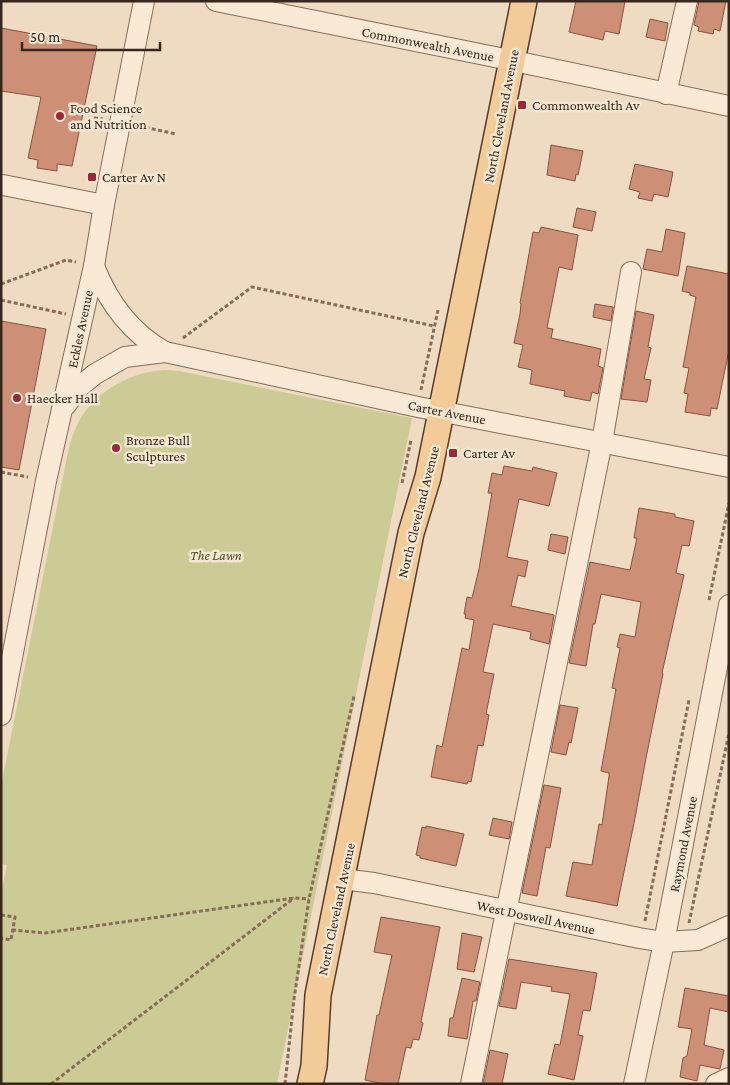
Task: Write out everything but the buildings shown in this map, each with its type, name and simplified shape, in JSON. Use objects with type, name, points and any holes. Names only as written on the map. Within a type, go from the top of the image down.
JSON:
[{"type":"main road","name":"North Cleveland Avenue","points":[[310,1084],[314,1066],[318,995],[410,533],[428,477],[524,1]]},
{"type":"street","name":"Eckles Avenue","points":[[1,715],[39,516],[83,317],[87,264],[104,205],[144,1]]},
{"type":"street","name":"Commonwealth Avenue","points":[[216,1],[729,106]]},
{"type":"street","points":[[666,94],[686,1]]},
{"type":"street","points":[[3,185],[104,205]]},
{"type":"street","name":"Carter Avenue","points":[[87,264],[122,316],[150,343],[442,411],[729,467]]},
{"type":"street","points":[[471,1084],[602,442],[631,272]]},
{"type":"street","name":"Carter Avenue","points":[[63,408],[78,388],[95,374],[125,357],[171,347]]},
{"type":"street","name":"Raymond Avenue","points":[[634,1084],[664,942],[729,605]]},
{"type":"street","name":"West Doswell Avenue","points":[[342,879],[374,883],[664,942],[698,940],[729,926]]},
{"type":"street","points":[[716,1084],[729,1078]]},
{"type":"path","points":[[131,124],[176,134]]},
{"type":"path","points":[[1,284],[66,260],[87,264]]},
{"type":"path","points":[[171,347],[252,287],[434,326]]},
{"type":"path","points":[[1,300],[83,317]]},
{"type":"path","points":[[708,609],[729,503]]},
{"type":"path","points":[[644,925],[690,695]]},
{"type":"path","points":[[688,929],[729,733]]},
{"type":"path","points":[[12,930],[45,933],[294,898],[309,900]]},
{"type":"path","points":[[51,1084],[294,898]]},
{"type":"path","points":[[1,915],[15,917],[11,940],[1,938]]},
{"type":"green space","name":"The Lawn","points":[[153,371],[179,371],[412,418],[277,1084],[1,1084],[1,894],[7,865],[1,864],[1,786],[68,452],[82,416],[98,398],[118,383],[129,378]]},
{"type":"place","name":"Commonwealth Av","points":[[522,105]]},
{"type":"place","name":"Food Science and Nutrition","points":[[60,116]]},
{"type":"place","name":"Carter Av N","points":[[92,177]]},
{"type":"place","name":"Haecker Hall","points":[[17,398]]},
{"type":"place","name":"Bronze Bull Sculptures","points":[[116,448]]},
{"type":"place","name":"Carter Av","points":[[453,453]]}]
